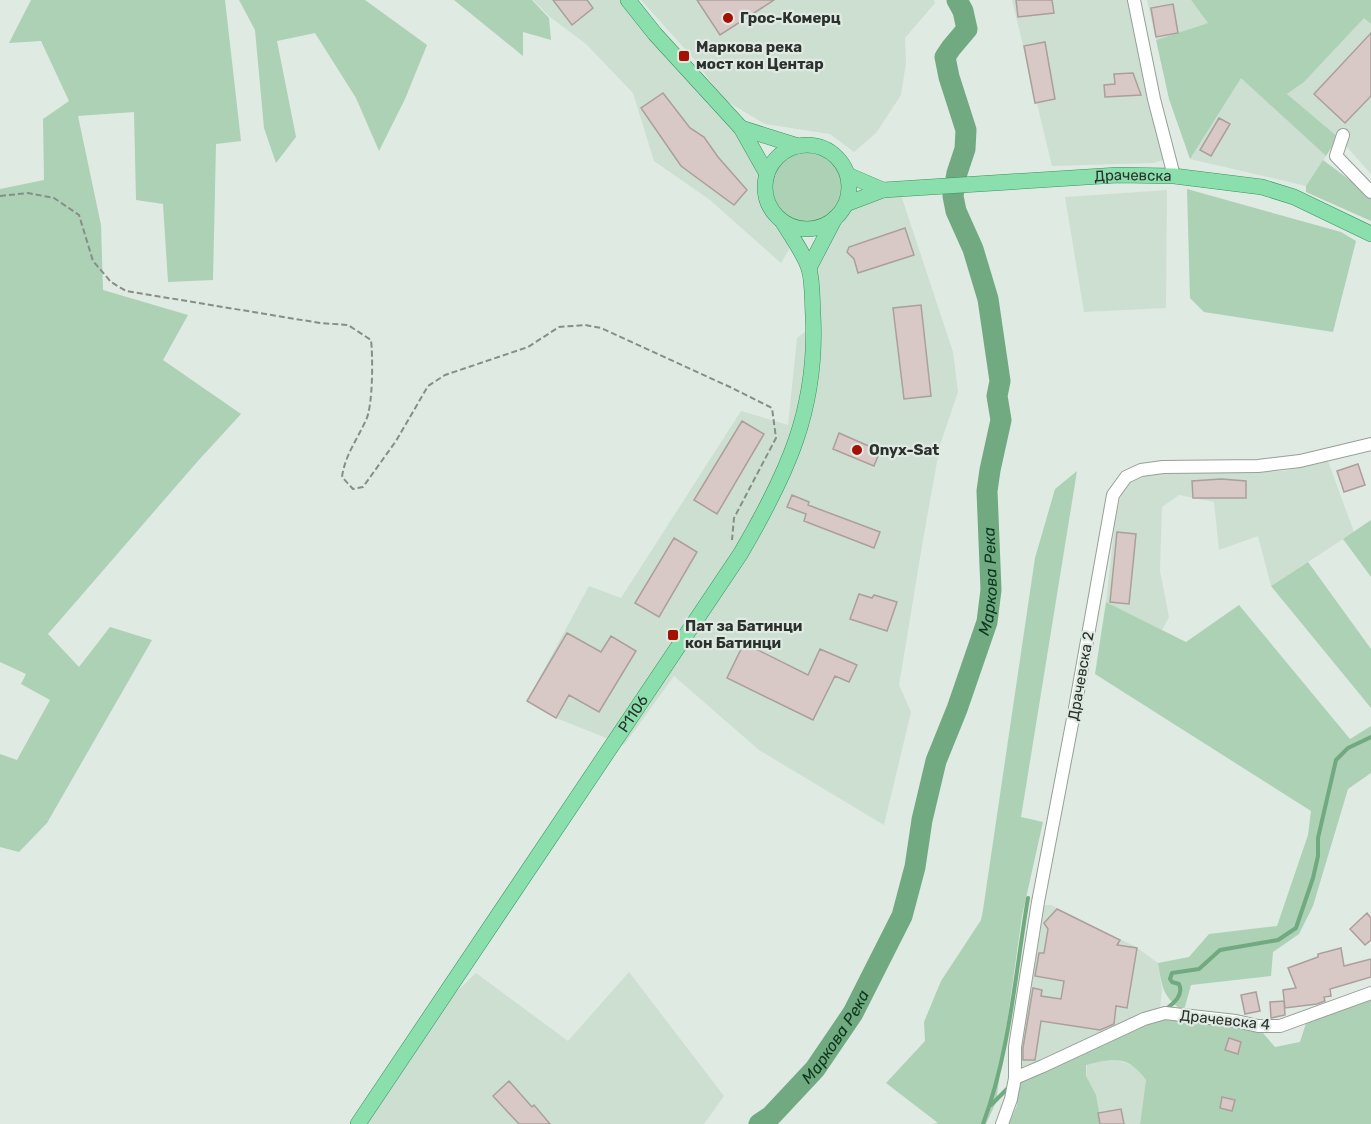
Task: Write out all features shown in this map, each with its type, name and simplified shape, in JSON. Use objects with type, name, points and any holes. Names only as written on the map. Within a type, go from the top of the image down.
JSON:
[{"type":"main road","points":[[628,0],[655,34],[741,128],[767,174]]},
{"type":"main road","points":[[741,128],[798,146]]},
{"type":"main road","points":[[809,268],[846,204],[850,189],[848,175],[844,165],[829,150],[808,144],[782,153],[767,174],[765,182],[767,200],[776,215],[789,225],[805,229],[821,226],[836,218]]},
{"type":"main road","name":"Драчевска","points":[[848,175],[883,190]]},
{"type":"main road","name":"Драчевска","points":[[846,204],[883,190],[1118,175],[1174,176],[1262,187],[1294,197],[1371,234]]},
{"type":"main road","points":[[782,220],[809,268]]},
{"type":"main road","name":"P1106","points":[[358,1124],[741,553],[771,501],[801,428],[808,402],[815,347],[809,268]]},
{"type":"street","points":[[1134,0],[1154,99],[1174,176]]},
{"type":"street","points":[[1342,135],[1336,156],[1371,192]]},
{"type":"street","name":"Драчевска 2","points":[[1002,1124],[1011,1099],[1015,1078],[1015,1047],[1038,902],[1076,708],[1113,495],[1126,477],[1140,470],[1163,467],[1258,466],[1300,461],[1371,444]]},
{"type":"street","name":"Драчевска 4","points":[[1015,1078],[1144,1019],[1165,1013],[1236,1021],[1258,1026],[1280,1026],[1371,993]]},
{"type":"path","points":[[0,196],[28,193],[54,198],[79,214],[93,261],[111,282],[126,291],[320,323],[348,325],[372,340],[374,357],[368,418],[344,461],[342,477],[353,489],[363,487],[396,441],[428,386],[445,375],[528,348],[559,327],[585,325],[601,328],[729,387],[772,408],[776,438],[734,518],[731,539],[741,553]]},
{"type":"shaded area","points":[[533,0],[628,0],[741,128],[767,174],[765,191],[771,207],[794,241],[781,263],[710,200],[654,161],[633,93],[586,44],[550,17]]},
{"type":"shaded area","points":[[641,0],[934,0],[935,3],[905,38],[906,63],[901,95],[876,133],[854,152],[830,134],[765,124],[723,99],[695,60]]},
{"type":"shaded area","points":[[1012,0],[1131,0],[1167,159],[1153,163],[1052,166]]},
{"type":"shaded area","points":[[1147,0],[1191,0],[1208,23],[1156,40]]},
{"type":"shaded area","points":[[1364,17],[1371,24],[1371,174],[1338,137],[1287,94],[1304,82]]},
{"type":"shaded area","points":[[1241,77],[1326,156],[1306,186],[1190,159]]},
{"type":"shaded area","points":[[899,189],[953,352],[958,392],[940,445],[923,540],[899,685],[911,712],[884,825],[759,750],[674,676],[624,745],[556,718],[527,701],[589,586],[621,598],[741,411],[788,425],[797,338],[822,319],[813,323],[811,284],[835,218],[846,204]]},
{"type":"shaded area","points":[[1167,190],[1166,308],[1084,312],[1065,197]]},
{"type":"shaded area","points":[[1328,461],[1354,532],[1271,586],[1258,536],[1219,550],[1214,502],[1179,495],[1162,507],[1160,571],[1169,617],[1162,630],[1106,602],[1115,521],[1122,490],[1133,478],[1175,472],[1284,471]]},
{"type":"shaded area","points":[[1041,905],[1051,905],[1136,947],[1158,963],[1162,990],[1160,1008],[1029,1066],[1018,1068]]},
{"type":"shaded area","points":[[629,972],[724,1096],[704,1124],[365,1124],[448,1000],[476,973],[568,1041]]},
{"type":"shaded area","points":[[1112,1058],[1137,1067],[1146,1080],[1140,1124],[1096,1124],[1086,1076],[1087,1064]]},
{"type":"green space","points":[[31,0],[225,0],[241,141],[216,144],[213,280],[168,282],[163,204],[136,200],[134,112],[78,116],[101,225],[103,290],[188,315],[163,360],[241,414],[48,634],[79,667],[110,627],[152,640],[47,823],[19,852],[0,847],[0,754],[17,760],[50,700],[21,684],[26,674],[0,662],[0,189],[44,180],[43,119],[69,101],[41,41],[9,43]]},
{"type":"green space","points":[[239,0],[365,0],[427,45],[405,99],[379,151],[356,98],[315,33],[277,41],[296,137],[276,163],[264,128],[255,30]]},
{"type":"green space","points":[[454,0],[532,0],[549,18],[551,40],[523,32],[523,56]]},
{"type":"green space","points":[[1191,0],[1371,0],[1371,24],[1364,18],[1304,82],[1287,94],[1338,137],[1326,156],[1241,78],[1190,159],[1169,99],[1156,40],[1208,23]]},
{"type":"green space","points":[[807,151],[827,157],[837,167],[843,187],[837,207],[827,217],[807,223],[787,217],[777,207],[771,187],[777,167],[787,157]]},
{"type":"green space","points":[[1323,160],[1371,196],[1371,221],[1306,192],[1306,186]]},
{"type":"green space","points":[[1187,189],[1341,232],[1356,241],[1333,332],[1204,312],[1190,298]]},
{"type":"green space","points":[[1077,471],[1021,817],[1043,822],[1022,916],[996,1102],[986,1124],[933,1124],[938,1123],[886,1083],[925,1041],[924,1022],[941,981],[981,920],[1035,558],[1055,489]]},
{"type":"green space","points":[[1371,520],[1371,577],[1343,539]]},
{"type":"green space","points":[[1308,562],[1371,649],[1371,708],[1271,586]]},
{"type":"green space","points":[[1106,602],[1186,642],[1239,605],[1350,739],[1371,726],[1371,773],[1348,789],[1313,906],[1299,934],[1273,952],[1271,976],[1191,985],[1184,1010],[1237,1023],[1263,1033],[1275,1047],[1300,1042],[1307,1020],[1371,988],[1371,1124],[1140,1124],[1146,1080],[1133,1066],[1119,1060],[1112,1060],[1086,1065],[1086,1076],[1096,1095],[1101,1124],[1009,1124],[1017,1105],[1018,1068],[1182,1010],[1170,1000],[1164,990],[1158,963],[1189,957],[1209,934],[1277,926],[1308,835],[1311,811],[1095,674]]},
{"type":"building","points":[[553,0],[587,0],[593,8],[572,25]]},
{"type":"building","name":"Грос-Комерц","points":[[697,0],[774,0],[720,35]]},
{"type":"building","points":[[1016,0],[1052,0],[1054,13],[1018,17]]},
{"type":"building","points":[[1173,4],[1178,33],[1156,37],[1151,8]]},
{"type":"building","points":[[1371,33],[1371,96],[1345,123],[1314,94]]},
{"type":"building","points":[[1045,42],[1055,99],[1035,103],[1024,46]]},
{"type":"building","points":[[1133,73],[1141,95],[1105,97],[1104,85],[1115,84],[1114,74]]},
{"type":"building","points":[[663,93],[690,128],[704,137],[747,190],[734,205],[681,166],[641,108]]},
{"type":"building","points":[[1219,118],[1230,124],[1211,156],[1200,150]]},
{"type":"building","points":[[905,228],[914,255],[858,273],[854,259],[847,252],[849,247]]},
{"type":"building","points":[[921,305],[931,396],[904,399],[893,308]]},
{"type":"building","points":[[742,421],[764,434],[717,514],[694,500]]},
{"type":"building","name":"Onyx-Sat","points":[[839,433],[880,451],[874,466],[833,449]]},
{"type":"building","points":[[1358,464],[1365,485],[1344,492],[1337,471]]},
{"type":"building","points":[[1221,479],[1246,481],[1246,498],[1193,498],[1192,481]]},
{"type":"building","points":[[792,495],[809,502],[808,505],[880,532],[874,548],[804,521],[806,514],[787,507]]},
{"type":"building","points":[[1117,532],[1136,534],[1129,604],[1110,602]]},
{"type":"building","points":[[674,538],[697,552],[659,617],[635,603]]},
{"type":"building","points":[[859,594],[872,598],[874,595],[897,602],[887,631],[850,619]]},
{"type":"building","points":[[567,633],[601,652],[611,636],[636,651],[599,712],[569,695],[556,718],[527,701]]},
{"type":"building","points":[[744,643],[808,675],[820,649],[857,665],[849,682],[835,676],[813,720],[727,678]]},
{"type":"building","points":[[1057,909],[1120,940],[1117,945],[1137,948],[1127,1008],[1116,1006],[1114,1024],[1100,1030],[1041,1021],[1035,1060],[1023,1060],[1033,988],[1042,990],[1041,996],[1061,999],[1064,981],[1035,976],[1039,953],[1044,953],[1048,929],[1044,923]]},
{"type":"building","points":[[1367,913],[1371,918],[1371,940],[1365,945],[1350,929]]},
{"type":"building","points":[[1341,948],[1344,966],[1371,959],[1371,977],[1330,989],[1331,996],[1324,997],[1325,1001],[1317,1004],[1285,1008],[1283,990],[1296,988],[1288,968],[1318,957],[1318,954]]},
{"type":"building","points":[[1256,992],[1260,1011],[1245,1014],[1241,995]]},
{"type":"building","points":[[1284,1001],[1285,1015],[1271,1018],[1270,1002]]},
{"type":"building","points":[[1229,1038],[1241,1042],[1238,1054],[1225,1050]]},
{"type":"building","points":[[509,1081],[550,1124],[519,1124],[493,1096]]},
{"type":"building","points":[[1222,1097],[1235,1100],[1232,1111],[1220,1108]]},
{"type":"building","points":[[1121,1109],[1124,1124],[1100,1124],[1098,1113]]},
{"type":"waterway","name":"Маркова Река","points":[[759,1124],[771,1116],[815,1069],[853,1013],[902,916],[915,867],[922,820],[936,761],[957,709],[987,622],[991,590],[987,491],[1001,420],[997,396],[1000,381],[988,299],[973,249],[956,211],[953,196],[957,173],[965,149],[966,130],[945,57],[967,29],[963,11],[957,0]]},
{"type":"waterway","points":[[1166,1009],[1175,1001],[1180,992],[1179,984],[1170,979],[1172,973],[1199,969],[1220,950],[1278,940],[1296,928],[1313,878],[1318,856],[1318,838],[1336,760],[1348,748],[1371,737]]},
{"type":"waterway","points":[[983,1124],[1006,1041],[1028,898]]},
{"type":"waterway","points":[[991,1105],[1009,1087]]},
{"type":"place","name":"Грос-Комерц","points":[[728,18]]},
{"type":"place","name":"Маркова река мост кон Центар","points":[[684,56]]},
{"type":"place","name":"Onyx-Sat","points":[[857,450]]},
{"type":"place","name":"Пат за Батинци кон Батинци","points":[[673,635]]}]
